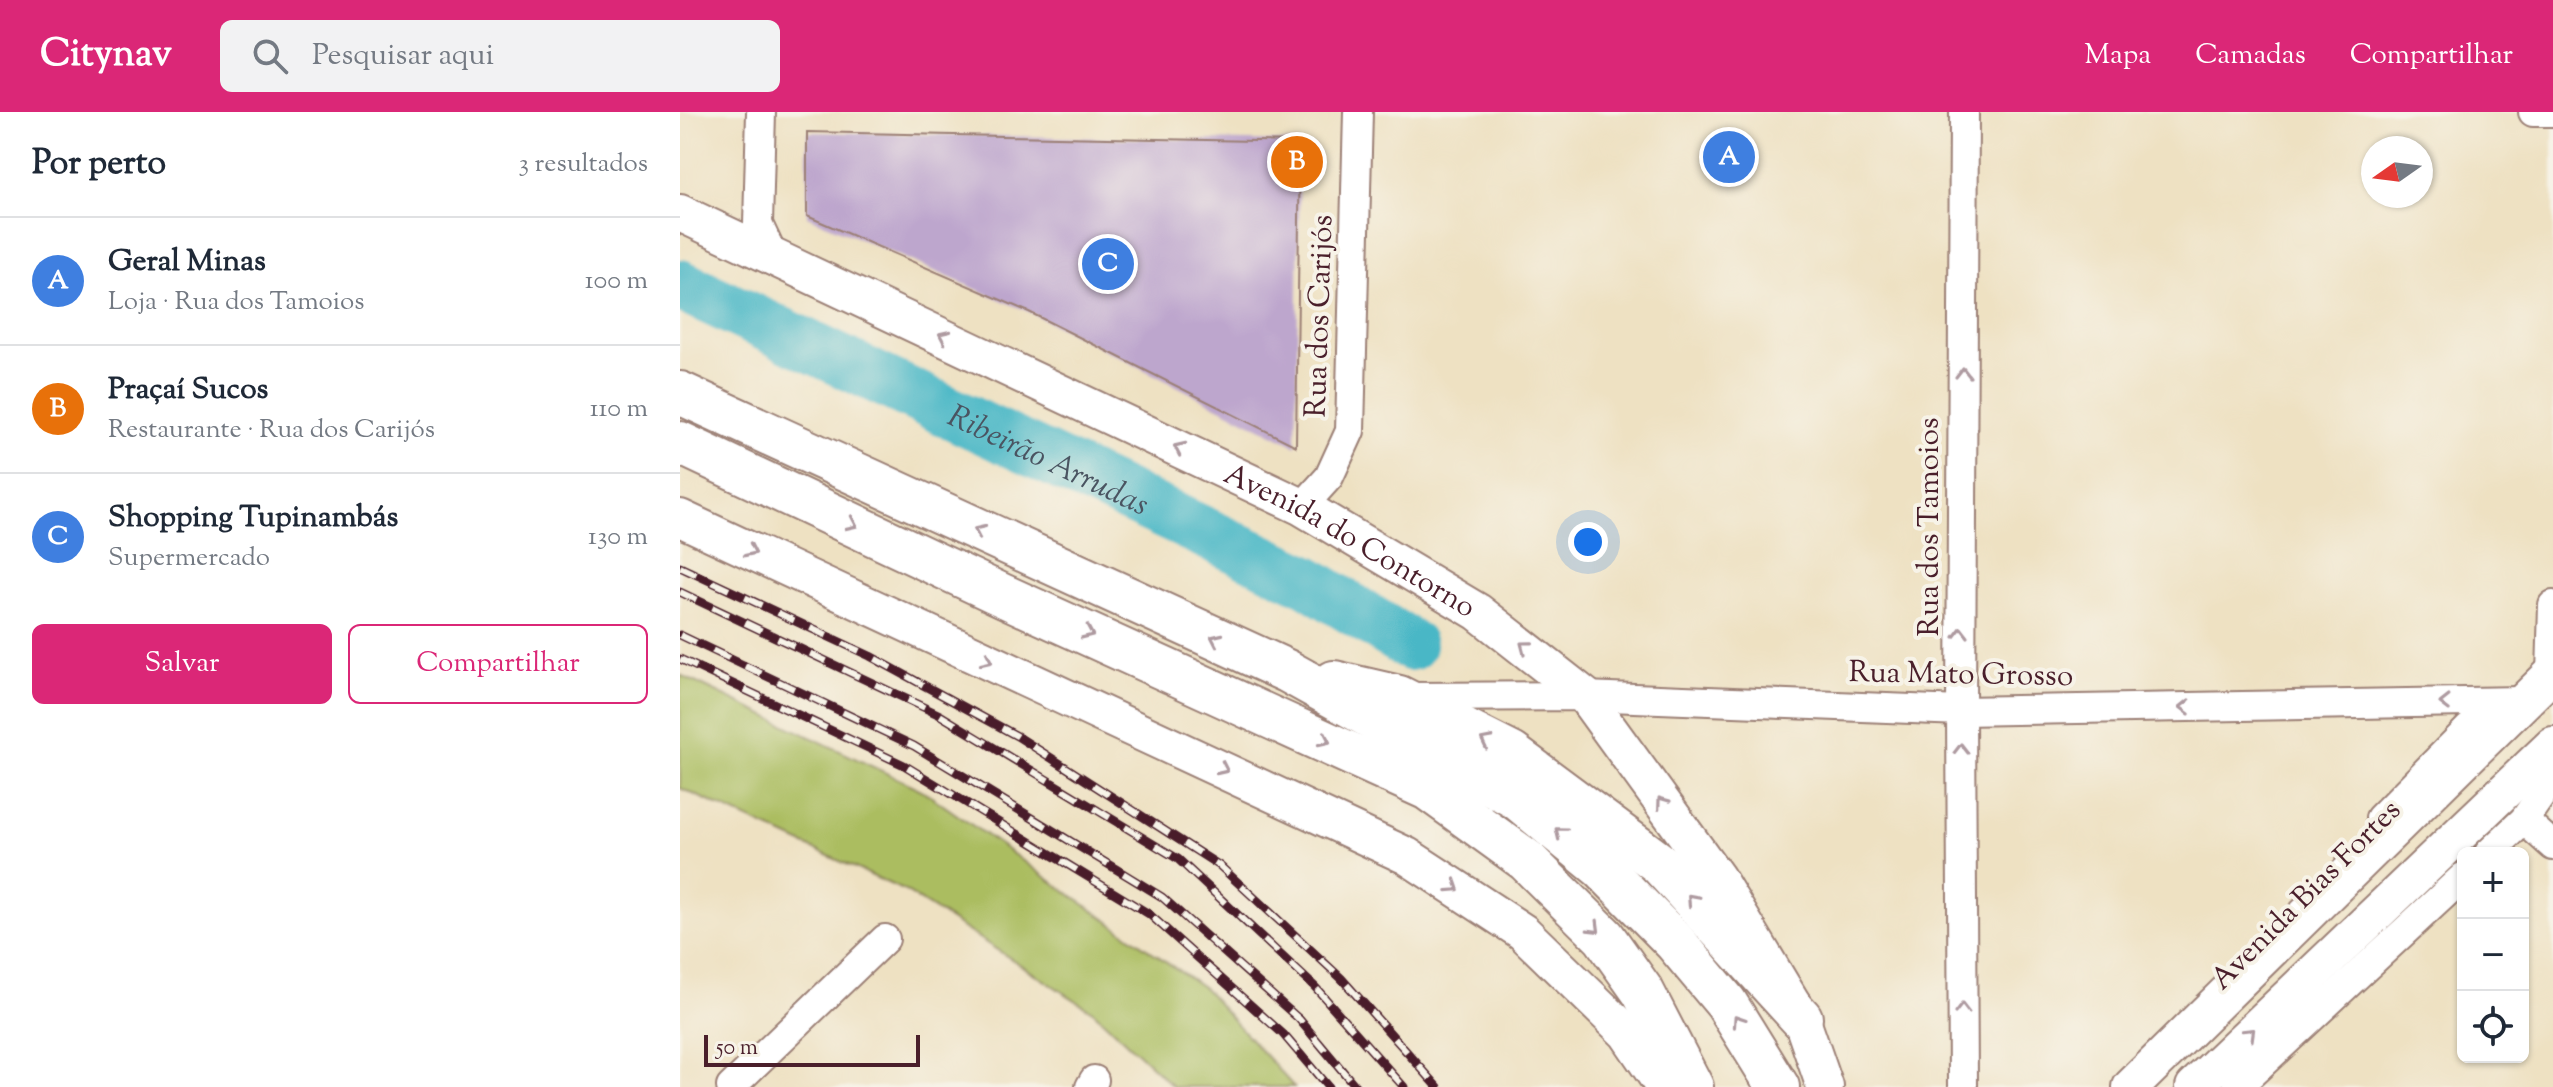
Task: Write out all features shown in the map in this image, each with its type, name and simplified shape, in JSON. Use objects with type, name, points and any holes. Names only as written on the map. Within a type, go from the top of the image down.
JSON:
[{"type":"highway","points":[[680,393],[1287,671],[1518,799],[1602,868],[1675,942],[1726,1003],[1778,1087]]},
{"type":"highway","points":[[680,443],[1002,595],[1428,789],[1526,860],[1604,937],[1643,992],[1692,1087]]},
{"type":"highway","points":[[1287,671],[1399,697],[1512,754],[1660,864],[1801,1018]]},
{"type":"main road","name":"Avenida do Contorno","points":[[680,213],[1302,507],[1478,612],[1585,696],[1717,878],[1801,1018],[1825,1087]]},
{"type":"main road","points":[[680,518],[1407,856],[1523,932],[1627,1033],[1664,1087]]},
{"type":"main road","name":"Avenida Bias Fortes","points":[[2131,1087],[2552,674]]},
{"type":"main road","points":[[2194,1087],[2551,748]]},
{"type":"street","points":[[761,112],[758,224],[772,254]]},
{"type":"street","name":"Rua dos Carijós","points":[[1302,507],[1329,477],[1350,431],[1358,112]]},
{"type":"street","name":"Rua dos Tamoios","points":[[1963,1087],[1964,112]]},
{"type":"street","points":[[2533,112],[2553,112]]},
{"type":"street","points":[[2552,674],[2553,605]]},
{"type":"street","name":"Rua Mato Grosso","points":[[1399,697],[1585,696],[1961,711],[2514,710]]},
{"type":"street","name":"Avenida Bias Fortes","points":[[2114,1087],[2469,728],[2514,710]]},
{"type":"street","points":[[2495,847],[2524,820],[2542,794],[2551,748]]},
{"type":"street","points":[[2524,820],[2553,846]]},
{"type":"street","points":[[2237,1087],[2457,883]]},
{"type":"street","points":[[731,1087],[885,939]]},
{"type":"green space","points":[[680,675],[922,790],[1205,989],[1294,1087],[1174,1087],[1094,1012],[905,891],[680,788]]},
{"type":"building","points":[[807,132],[1300,142],[1296,446],[1029,312],[807,216]]},
{"type":"waterway","name":"Ribeirão Arrudas","points":[[680,285],[1307,581],[1410,645]]},
{"type":"railway","points":[[680,567],[870,656],[1017,736],[1220,866],[1341,978],[1438,1087]]},
{"type":"railway","points":[[680,592],[940,715],[1178,859],[1315,987],[1404,1087]]},
{"type":"railway","points":[[680,635],[914,746],[1162,897],[1299,1019],[1356,1087]]},
{"type":"railway","points":[[680,659],[904,765],[1149,914],[1283,1034],[1328,1087]]},
{"type":"place","name":"Geral Minas","points":[[1729,157]]},
{"type":"place","name":"Praçaí Sucos","points":[[1297,162]]},
{"type":"place","name":"Shopping Tupinambás","points":[[1108,264]]}]
